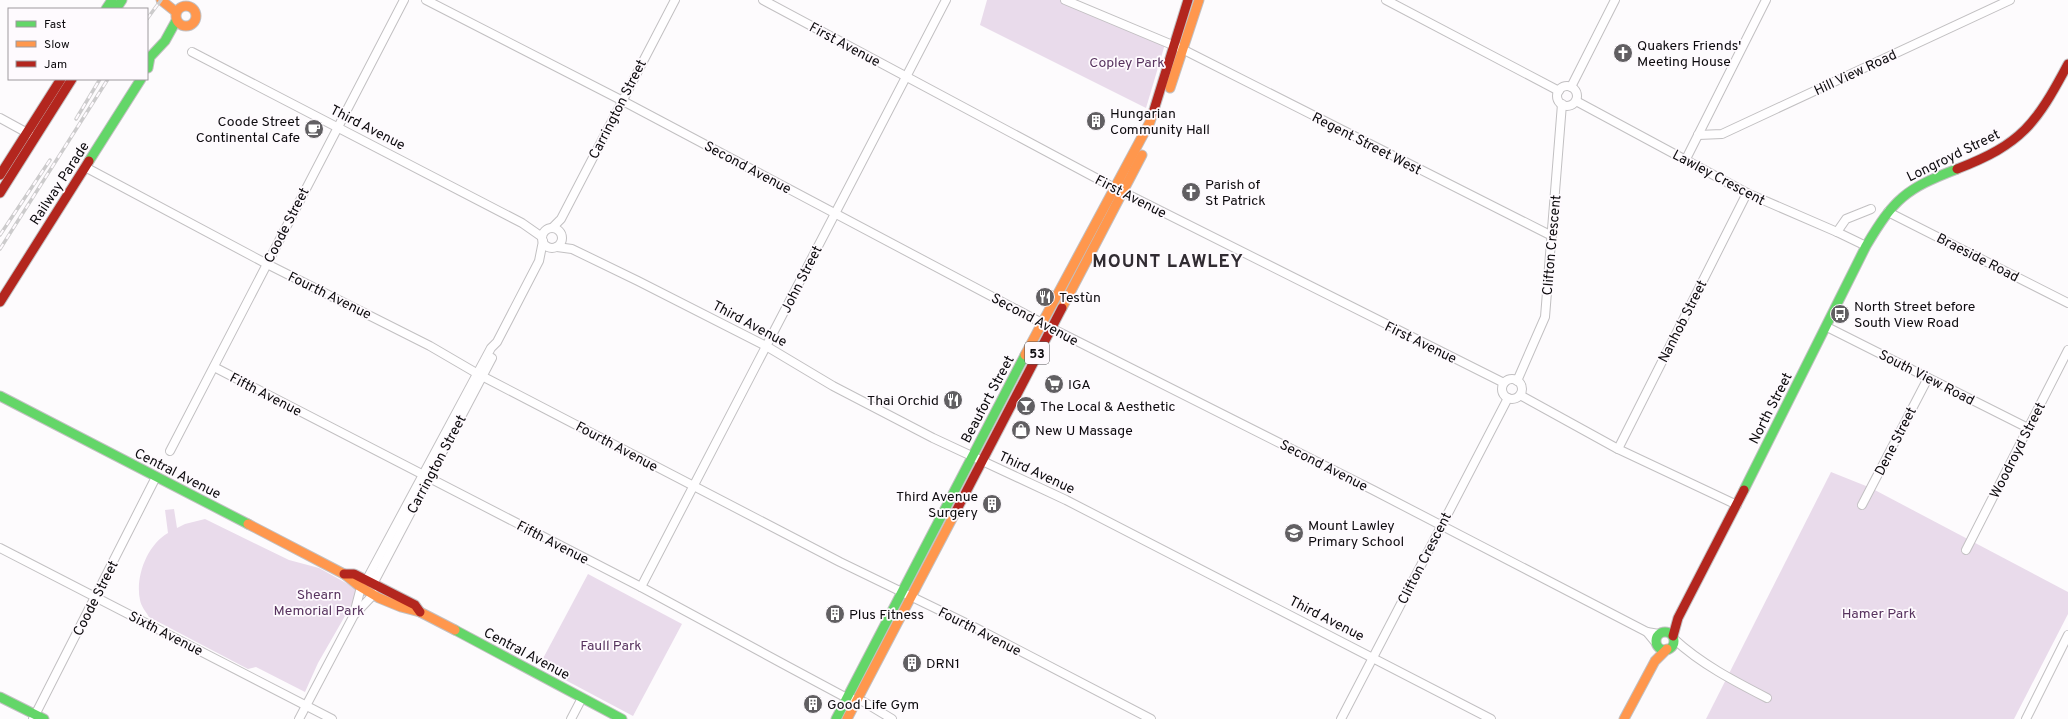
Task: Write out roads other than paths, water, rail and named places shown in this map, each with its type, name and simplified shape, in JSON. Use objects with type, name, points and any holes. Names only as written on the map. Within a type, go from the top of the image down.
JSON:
[{"type":"main road","points":[[148,65],[150,57],[170,34],[184,12],[200,0]]},
{"type":"main road","name":"Beaufort Street","points":[[847,719],[853,698],[906,595],[972,458],[1158,122],[1178,48],[1188,0]]},
{"type":"main road","name":"Beaufort Street","points":[[1178,48],[1199,0]]},
{"type":"main road","points":[[168,1],[184,12]]},
{"type":"main road","name":"Longroyd Street","points":[[1888,212],[1900,198],[1920,185],[1994,152],[2018,137],[2036,121],[2068,64]]},
{"type":"main road","points":[[0,175],[60,80]]},
{"type":"main road","points":[[0,193],[71,80]]},
{"type":"main road","name":"Railway Parade","points":[[0,302],[140,80]]},
{"type":"main road","name":"North Street","points":[[1624,719],[1668,640],[1827,327],[1866,246],[1888,212]]},
{"type":"main road","name":"Beaufort Street","points":[[906,595],[981,462],[1046,325]]},
{"type":"main road","name":"Central Avenue","points":[[0,396],[344,574],[354,574],[367,584],[415,605],[420,612]]},
{"type":"main road","name":"Central Avenue","points":[[367,584],[374,594],[408,611],[420,612],[622,719]]},
{"type":"main road","points":[[1657,645],[1668,640]]},
{"type":"main road","name":"North Street","points":[[1655,661],[1657,645]]},
{"type":"main road","points":[[0,697],[34,717],[44,719]]},
{"type":"main road","name":"Beaufort Street","points":[[836,719],[853,698]]},
{"type":"street","name":"Coode Street","points":[[170,451],[404,0]]},
{"type":"street","name":"Second Avenue","points":[[426,0],[622,100],[1046,325],[1441,525],[1647,632],[1668,640]]},
{"type":"street","name":"Carrington Street","points":[[299,719],[354,615],[367,584],[480,375],[497,349],[497,342],[539,261],[546,234],[561,219],[674,0]]},
{"type":"street","name":"First Avenue","points":[[763,0],[774,2],[905,76],[1120,190],[1504,383]]},
{"type":"street","points":[[905,76],[946,0]]},
{"type":"street","name":"Regent Street West","points":[[1065,0],[1178,48],[1552,236]]},
{"type":"street","points":[[1386,0],[1395,2],[1559,91]]},
{"type":"street","points":[[1571,87],[1614,0]]},
{"type":"street","points":[[1686,159],[1766,0]]},
{"type":"street","name":"Hill View Road","points":[[1698,135],[1722,134],[2010,0]]},
{"type":"street","name":"Third Avenue","points":[[192,52],[531,228],[546,234],[562,236],[572,249]]},
{"type":"street","name":"John Street","points":[[641,587],[905,76]]},
{"type":"street","points":[[1564,87],[1571,87],[1577,94],[1576,101],[1570,105],[1562,104],[1558,98],[1559,91],[1564,87]]},
{"type":"street","name":"Lawley Crescent","points":[[1576,101],[1747,193],[1866,246]]},
{"type":"street","name":"Clifton Crescent","points":[[1517,381],[1545,317],[1562,104]]},
{"type":"street","points":[[0,118],[35,138]]},
{"type":"street","name":"Fourth Avenue","points":[[85,167],[267,264],[430,346],[480,375],[906,595],[974,628],[1151,719]]},
{"type":"street","name":"Nanhob Street","points":[[1618,449],[1747,193]]},
{"type":"street","points":[[1837,232],[1846,219],[1871,208]]},
{"type":"street","name":"Braeside Road","points":[[1888,212],[2068,303]]},
{"type":"street","name":"Carrington Street","points":[[539,261],[555,248],[562,236],[561,219]]},
{"type":"street","points":[[546,234],[548,247],[555,248]]},
{"type":"street","name":"Third Avenue","points":[[555,248],[572,249],[766,346],[833,386],[972,458],[1066,500],[1492,719]]},
{"type":"street","name":"South View Road","points":[[1827,327],[2028,428]]},
{"type":"street","name":"Woodroyd Street","points":[[1966,550],[2068,350]]},
{"type":"street","name":"Fifth Avenue","points":[[214,367],[641,587],[787,666],[892,719]]},
{"type":"street","name":"Dene Street","points":[[1862,505],[1928,378]]},
{"type":"street","points":[[1512,379],[1517,381],[1522,387],[1520,395],[1515,398],[1508,398],[1502,390],[1504,383],[1512,379]]},
{"type":"street","points":[[1520,395],[1618,449],[1737,505]]},
{"type":"street","name":"Clifton Crescent","points":[[1341,719],[1508,398]]},
{"type":"street","name":"Coode Street","points":[[34,717],[156,477]]},
{"type":"street","name":"Sixth Avenue","points":[[0,548],[332,719]]},
{"type":"street","name":"Carrington Street","points":[[354,615],[374,594]]},
{"type":"street","name":"Second Avenue","points":[[1647,632],[1657,645]]},
{"type":"street","points":[[2026,719],[2068,635]]},
{"type":"street","points":[[1668,640],[1727,677],[1766,698]]},
{"type":"street","points":[[571,719],[582,698]]},
{"type":"railway","points":[[148,18],[161,0]]},
{"type":"railway","points":[[76,119],[99,80]]},
{"type":"railway","points":[[0,249],[107,80]]},
{"type":"railway","points":[[0,235],[50,160]]},
{"type":"place","name":"Quakers Friends' Meeting House","points":[[1623,53]]},
{"type":"place","name":"Hungarian Community Hall","points":[[1096,121]]},
{"type":"place","name":"Coode Street Continental Cafe","points":[[314,129]]},
{"type":"place","name":"Parish of St Patrick","points":[[1191,192]]},
{"type":"place","name":"Testùn","points":[[1045,297]]},
{"type":"place","name":"North Street before South View Road","points":[[1840,314]]},
{"type":"place","name":"IGA","points":[[1054,384]]},
{"type":"place","name":"Thai Orchid","points":[[953,400]]},
{"type":"place","name":"The Local & Aesthetic","points":[[1026,406]]},
{"type":"place","name":"New U Massage","points":[[1021,430]]},
{"type":"place","name":"Third Avenue Surgery","points":[[992,504]]},
{"type":"place","name":"Mount Lawley Primary School","points":[[1294,533]]},
{"type":"place","name":"Plus Fitness","points":[[835,614]]},
{"type":"place","name":"DRN1","points":[[912,663]]},
{"type":"place","name":"Good Life Gym","points":[[813,704]]},
{"type":"district","name":"MOUNT LAWLEY","points":[[1168,261]]},
{"type":"park label","name":"Copley Park","points":[[1127,62]]},
{"type":"park label","name":"Shearn Memorial Park","points":[[319,602]]},
{"type":"park label","name":"Hamer Park","points":[[1879,613]]},
{"type":"park label","name":"Faull Park","points":[[611,645]]}]
